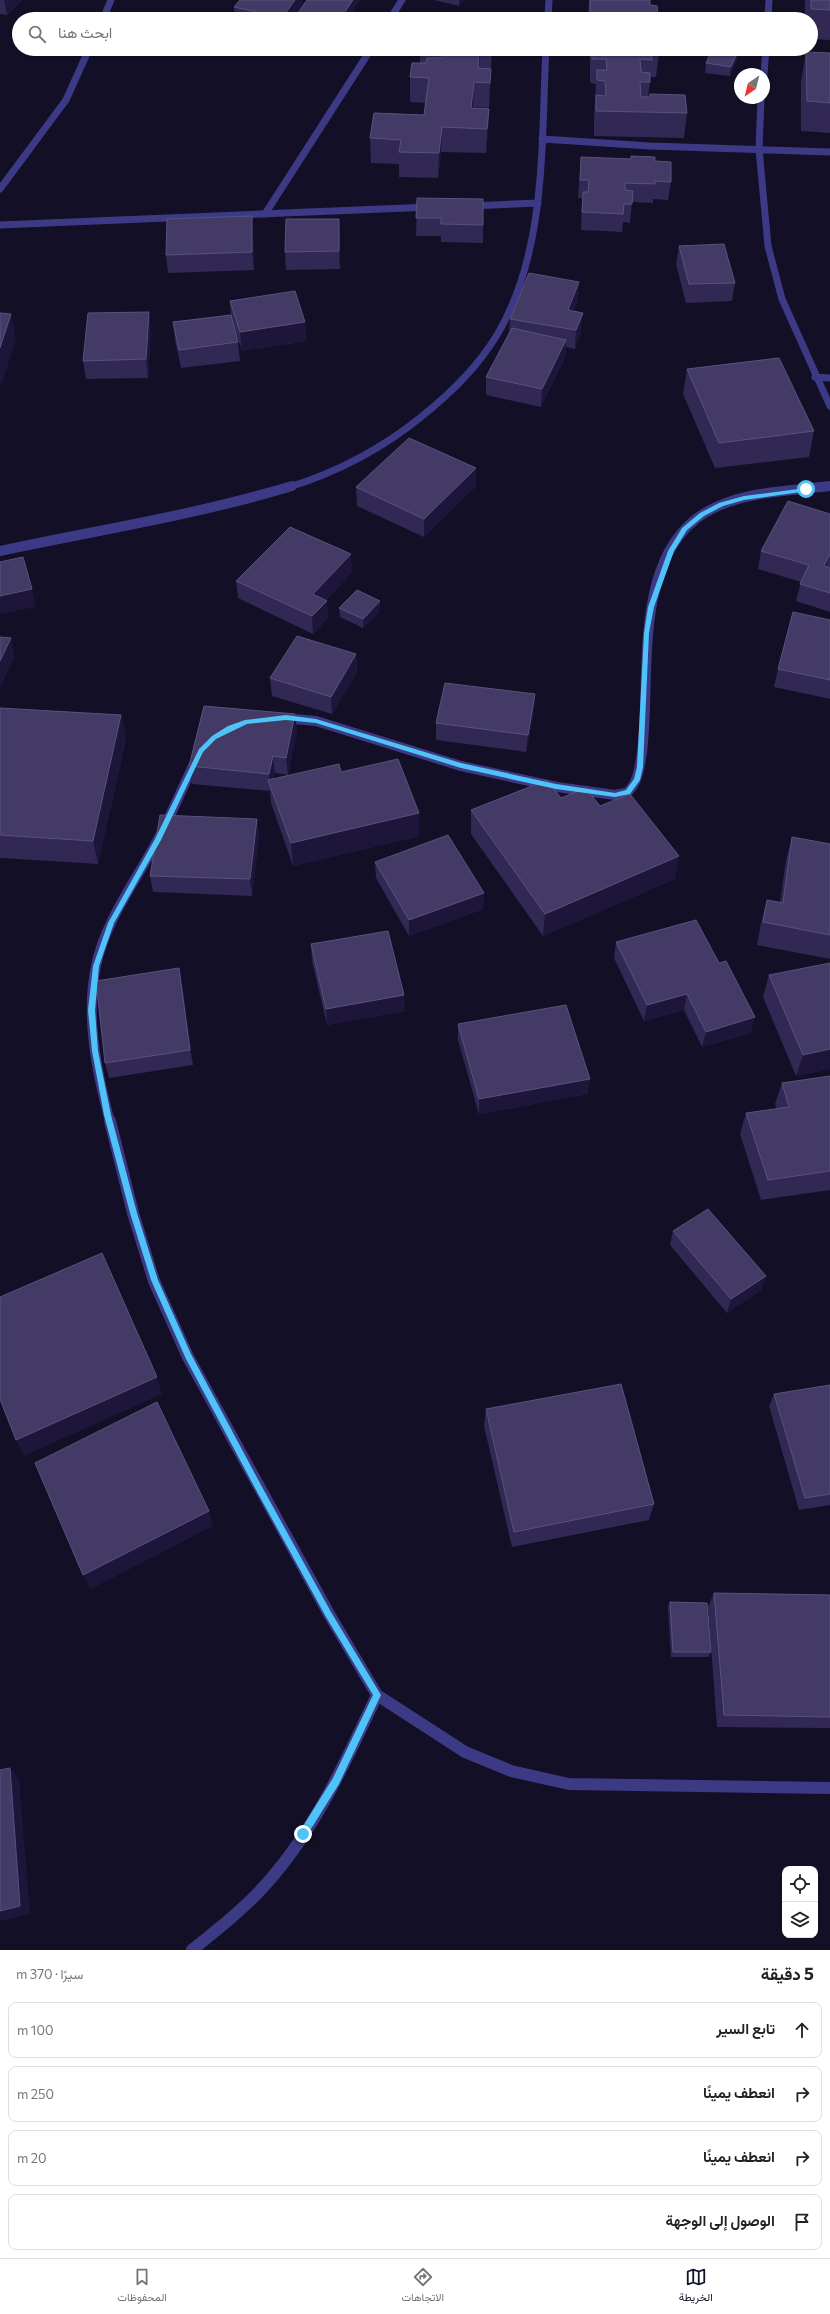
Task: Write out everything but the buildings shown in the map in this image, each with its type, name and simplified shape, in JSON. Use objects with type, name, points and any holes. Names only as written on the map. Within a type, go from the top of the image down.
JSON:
[{"type":"street","points":[[106,12],[111,0]]},
{"type":"street","points":[[394,12],[402,0]]},
{"type":"street","points":[[548,12],[549,0]]},
{"type":"street","points":[[768,12],[769,0]]},
{"type":"street","points":[[0,190],[66,100],[86,56]]},
{"type":"street","points":[[265,214],[367,56]]},
{"type":"street","points":[[0,551],[250,500],[288,488],[360,459],[405,432],[467,377],[485,354],[501,328],[517,290],[538,203],[546,56]]},
{"type":"street","points":[[764,68],[765,56]]},
{"type":"street","points":[[762,104],[759,148],[768,246],[782,299],[815,377],[830,406]]},
{"type":"street","points":[[542,139],[650,146],[759,148],[830,152]]},
{"type":"street","points":[[458,206],[538,203]]},
{"type":"street","points":[[0,225],[437,207]]},
{"type":"street","points":[[815,377],[830,378]]},
{"type":"street","points":[[274,718],[316,721],[461,766],[556,787],[615,795],[624,794],[628,792],[636,780],[640,767],[647,633],[651,607],[671,551],[685,528],[702,515],[721,504],[744,498],[830,486]]},
{"type":"street","points":[[201,751],[158,840],[111,923],[96,966],[92,1010],[95,1051],[108,1115],[133,1213],[154,1280],[188,1357],[328,1614],[377,1695],[465,1752],[511,1771],[569,1784],[830,1788]]},
{"type":"street","points":[[192,1950],[233,1917],[275,1874],[336,1781],[377,1695]]},
{"type":"route","points":[[303,1834],[336,1781],[377,1695],[328,1614],[188,1357],[154,1280],[133,1213],[108,1115],[95,1051],[92,1010],[96,966],[111,923],[158,840],[201,751],[214,738],[230,728],[247,722],[286,717],[316,721],[461,766],[556,787],[615,795],[628,792],[636,780],[640,767],[647,633],[651,607],[659,581],[671,551],[685,528],[702,515],[721,504],[744,498],[806,489]]}]
